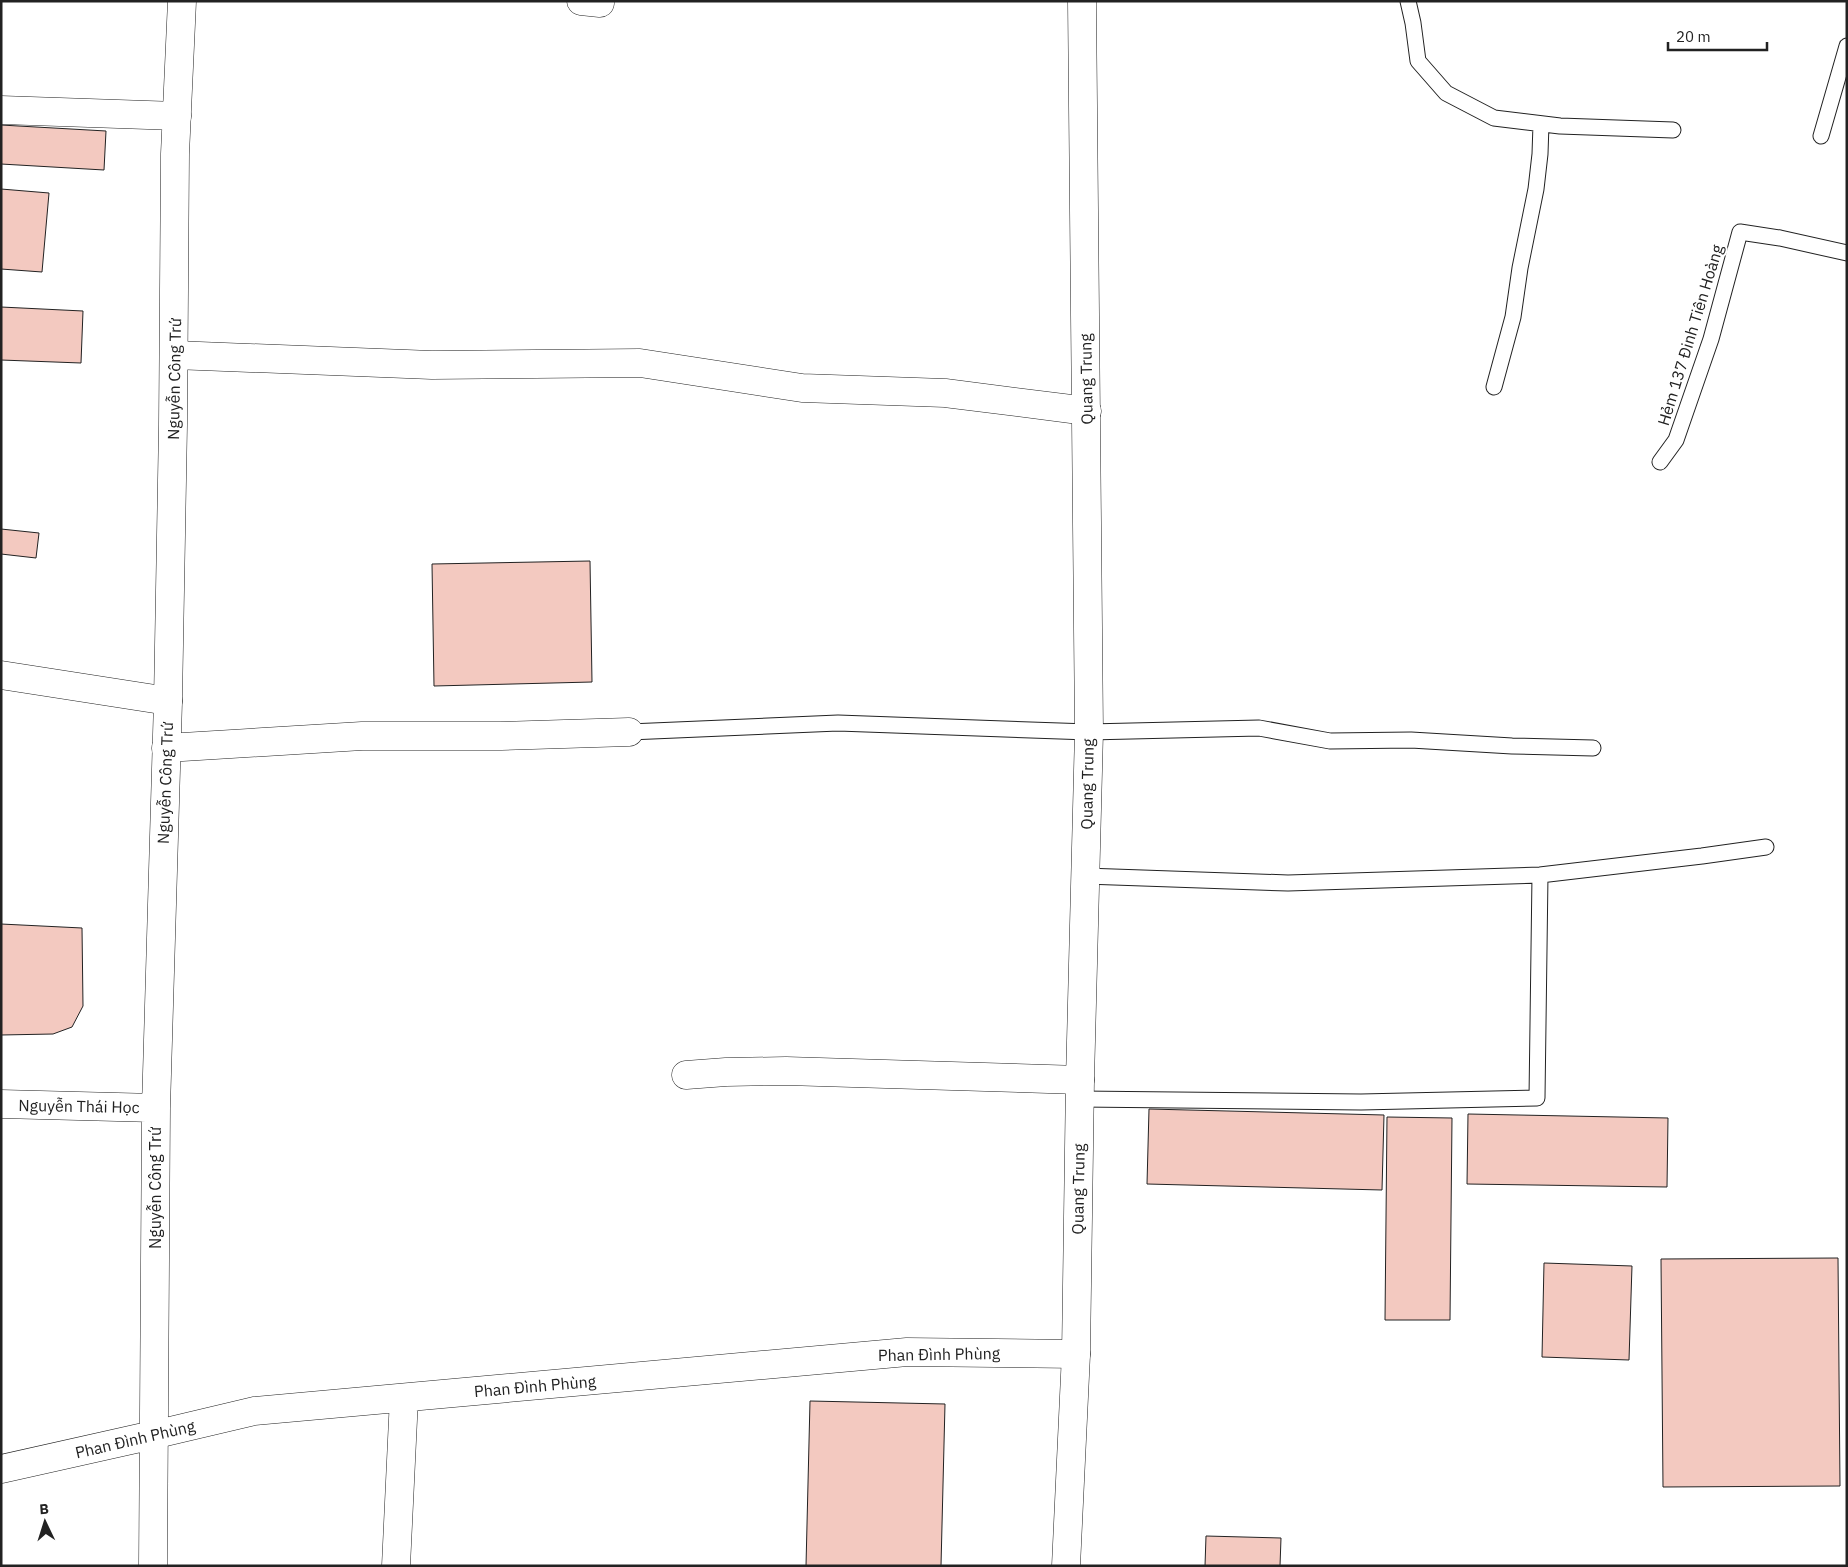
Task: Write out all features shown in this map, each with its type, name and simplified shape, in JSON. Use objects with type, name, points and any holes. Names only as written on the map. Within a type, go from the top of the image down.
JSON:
[{"type":"street","name":"Nguyễn Công Trứ","points":[[153,1566],[156,1108],[168,701],[174,355],[175,154],[182,1]]},
{"type":"street","name":"Quang Trung","points":[[1066,1566],[1076,1354],[1080,1090],[1089,732],[1082,1]]},
{"type":"street","points":[[1,110],[177,116]]},
{"type":"street","points":[[174,355],[432,365],[640,363],[802,388],[946,393],[1087,411]]},
{"type":"street","points":[[1,675],[168,701]]},
{"type":"street","points":[[166,748],[362,736],[501,736],[629,732]]},
{"type":"street","points":[[686,1075],[786,1071],[1080,1090]]},
{"type":"street","name":"Nguyễn Thái Học","points":[[1,1104],[156,1108]]},
{"type":"street","name":"Phan Đình Phùng","points":[[1,1469],[254,1411],[907,1352],[1076,1354]]},
{"type":"street","points":[[396,1566],[404,1398]]},
{"type":"lane","points":[[1408,1],[1418,61],[1446,93],[1494,118],[1541,124],[1673,130]]},
{"type":"lane","points":[[1821,136],[1847,46]]},
{"type":"lane","points":[[1494,387],[1513,317],[1520,268],[1536,189],[1541,124]]},
{"type":"lane","name":"Hẻm 137 Đinh Tiên Hoàng","points":[[1660,462],[1676,440],[1710,339],[1740,232],[1780,238],[1847,253]]},
{"type":"lane","points":[[629,732],[838,723],[1089,732],[1259,728],[1330,741],[1411,740],[1512,746],[1593,748]]},
{"type":"lane","points":[[1085,876],[1288,883],[1540,875],[1766,847]]},
{"type":"lane","points":[[1080,1090],[1361,1102],[1537,1098],[1540,875]]},
{"type":"building","points":[[1,125],[106,131],[104,170],[1,164]]},
{"type":"building","points":[[1,189],[49,193],[42,272],[1,269]]},
{"type":"building","points":[[1,307],[83,311],[81,363],[1,360]]},
{"type":"building","points":[[1,529],[39,533],[36,558],[1,554]]},
{"type":"building","points":[[590,561],[592,682],[434,686],[432,564]]},
{"type":"building","points":[[1,924],[82,928],[83,1006],[72,1027],[53,1034],[1,1035]]},
{"type":"building","points":[[1149,1109],[1384,1115],[1382,1190],[1147,1184]]},
{"type":"building","points":[[1468,1114],[1668,1118],[1667,1187],[1467,1184]]},
{"type":"building","points":[[1387,1117],[1452,1118],[1450,1320],[1385,1320]]},
{"type":"building","points":[[1838,1258],[1840,1486],[1663,1487],[1661,1259]]},
{"type":"building","points":[[1544,1263],[1632,1266],[1629,1360],[1542,1357]]},
{"type":"building","points":[[810,1401],[945,1404],[941,1566],[806,1566]]},
{"type":"building","points":[[1206,1536],[1281,1538],[1280,1566],[1205,1566]]}]
